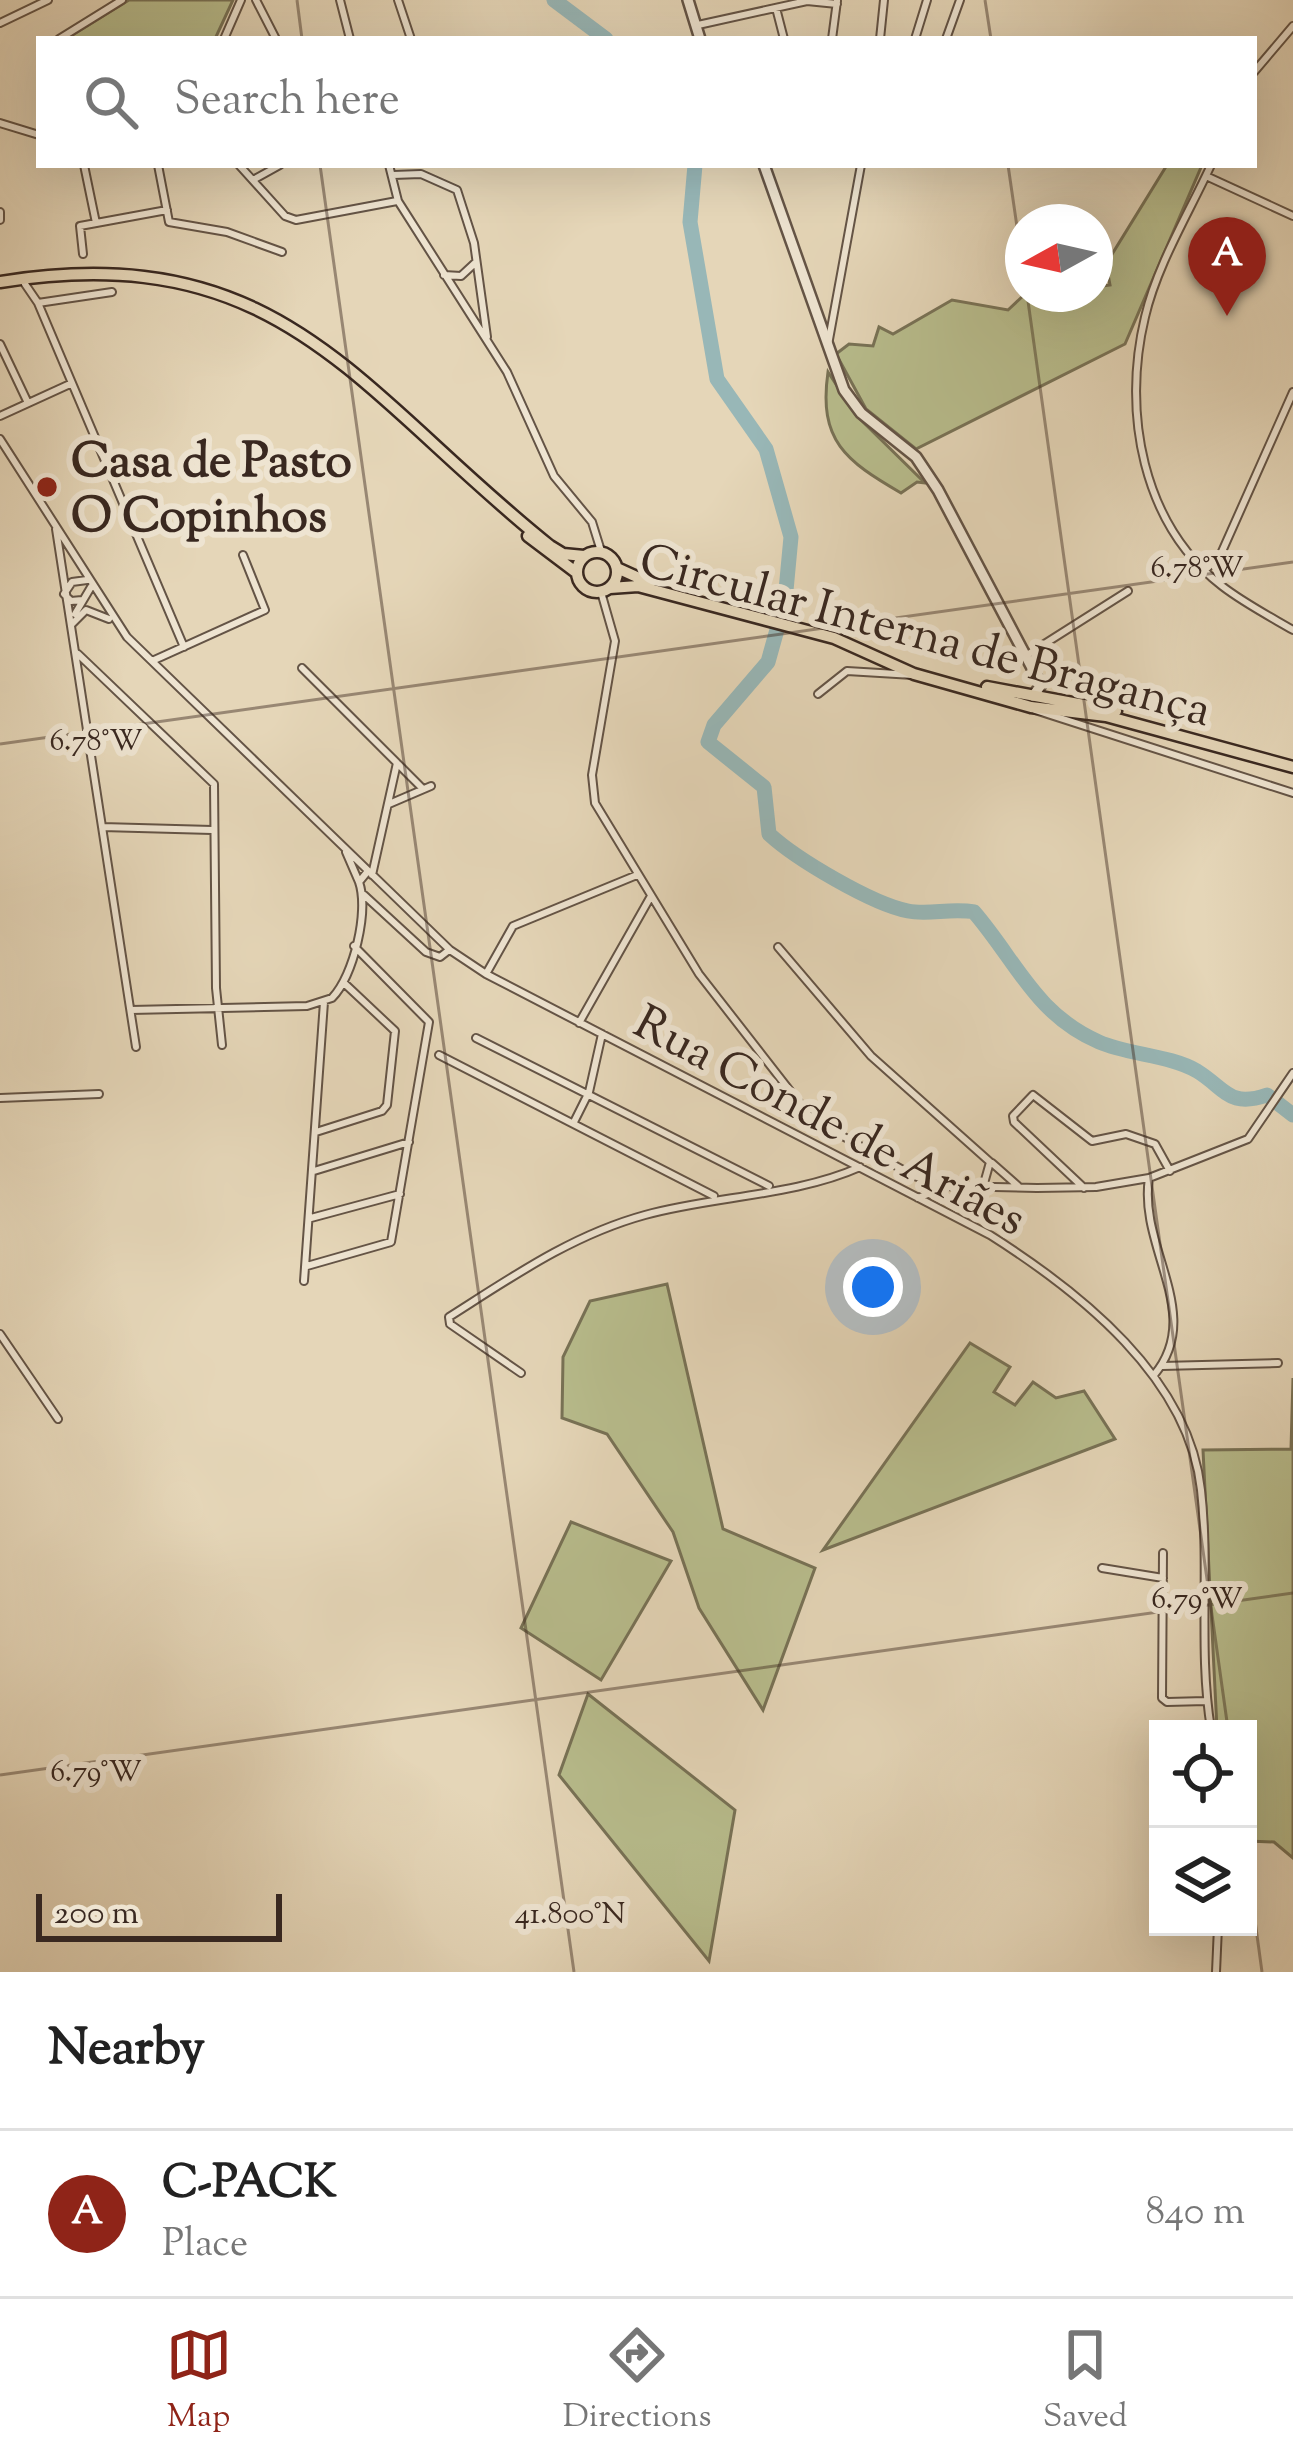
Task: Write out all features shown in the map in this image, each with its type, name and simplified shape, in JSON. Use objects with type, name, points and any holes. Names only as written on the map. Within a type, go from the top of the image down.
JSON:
[{"type":"main road","name":"Circular Interna de Bragança","points":[[1,283],[58,274],[146,275],[196,285],[256,306],[349,365],[550,546],[563,554],[584,556]]},
{"type":"main road","name":"Circular Interna de Bragança","points":[[1,283],[106,277],[177,285],[238,304],[281,324],[350,372],[534,542],[577,573]]},
{"type":"main road","points":[[601,551],[617,568],[605,590],[582,586],[577,573],[584,556],[601,551]]},
{"type":"main road","name":"Circular Interna de Bragança","points":[[617,568],[634,578],[732,608]]},
{"type":"main road","name":"Circular Interna de Bragança","points":[[605,590],[638,586],[732,608],[819,631],[910,666],[1030,703],[1107,709],[1293,763]]},
{"type":"main road","name":"Circular Interna de Bragança","points":[[819,631],[914,674],[1293,763]]},
{"type":"street","points":[[64,36],[122,0]]},
{"type":"street","points":[[225,36],[241,0]]},
{"type":"street","points":[[256,0],[274,36]]},
{"type":"street","points":[[340,0],[349,36]]},
{"type":"street","points":[[398,0],[410,36]]},
{"type":"street","points":[[688,0],[699,36]]},
{"type":"street","points":[[880,36],[884,0]]},
{"type":"street","points":[[916,36],[926,0]]},
{"type":"street","points":[[947,36],[960,0]]},
{"type":"street","points":[[0,23],[43,2]]},
{"type":"street","points":[[694,26],[807,2],[837,2],[832,36]]},
{"type":"street","points":[[776,8],[783,36]]},
{"type":"street","points":[[1257,68],[1293,26]]},
{"type":"street","points":[[0,123],[36,134]]},
{"type":"street","points":[[85,168],[96,224]]},
{"type":"street","points":[[159,168],[169,222],[227,232],[282,252]]},
{"type":"street","points":[[242,168],[285,216],[296,220],[398,201]]},
{"type":"street","points":[[253,180],[275,168]]},
{"type":"street","points":[[390,168],[398,201],[488,341],[554,476],[594,526],[601,551]]},
{"type":"street","points":[[765,168],[827,349],[851,402],[916,457],[938,490],[1035,671],[1041,687],[1030,703],[1042,716],[1293,793]]},
{"type":"street","points":[[827,349],[860,168]]},
{"type":"street","points":[[1210,168],[1144,320],[1137,410],[1145,472],[1172,531],[1205,570],[1293,629]]},
{"type":"street","points":[[392,176],[421,174],[457,190],[468,215],[488,341]]},
{"type":"street","points":[[1206,176],[1293,216]]},
{"type":"street","points":[[82,254],[80,226],[167,210]]},
{"type":"street","points":[[444,275],[461,276],[476,263]]},
{"type":"street","points":[[38,303],[43,281]]},
{"type":"street","points":[[25,284],[38,303],[184,647]]},
{"type":"street","points":[[38,303],[112,292]]},
{"type":"street","points":[[0,344],[28,403]]},
{"type":"street","points":[[0,416],[70,384]]},
{"type":"street","points":[[1205,570],[1220,556],[1293,392]]},
{"type":"street","name":"Rua Conde de Ariães","points":[[0,439],[113,621],[450,950],[486,974],[1012,1249],[1154,1376],[1190,1437],[1201,1489],[1209,1720]]},
{"type":"street","points":[[55,524],[136,1047]]},
{"type":"street","points":[[152,661],[265,610],[243,555]]},
{"type":"street","points":[[64,594],[72,582],[89,583],[71,628]]},
{"type":"street","points":[[605,590],[615,641],[592,787],[637,875],[699,974],[820,1126],[914,1176],[949,1186],[1084,1188],[1149,1178],[1248,1139],[1293,1073]]},
{"type":"street","points":[[1027,655],[1128,591]]},
{"type":"street","points":[[64,594],[71,601],[82,600]]},
{"type":"street","points":[[75,617],[91,610],[113,621]]},
{"type":"street","points":[[75,652],[212,780],[222,1046]]},
{"type":"street","points":[[302,668],[427,788],[389,804]]},
{"type":"street","points":[[818,694],[847,671],[914,674]]},
{"type":"street","points":[[1035,671],[1057,702]]},
{"type":"street","points":[[130,1010],[324,1002],[344,983],[397,764]]},
{"type":"street","points":[[102,826],[213,830]]},
{"type":"street","points":[[342,843],[367,893]]},
{"type":"street","points":[[358,882],[372,874]]},
{"type":"street","points":[[486,974],[514,926],[637,875]]},
{"type":"street","points":[[367,893],[384,888]]},
{"type":"street","name":"Rua Conde de Ariães","points":[[367,893],[426,952],[440,957],[450,950]]},
{"type":"street","points":[[579,1023],[651,896]]},
{"type":"street","points":[[307,1266],[391,1242],[430,1022],[354,946]]},
{"type":"street","points":[[778,947],[871,1056],[1021,1188]]},
{"type":"street","points":[[316,1132],[382,1112],[387,1105],[394,1031],[344,983]]},
{"type":"street","points":[[304,1281],[324,1002]]},
{"type":"street","points":[[573,1123],[589,1092],[602,1034]]},
{"type":"street","points":[[476,1038],[772,1188]]},
{"type":"street","points":[[440,1055],[717,1197]]},
{"type":"street","points":[[0,1096],[99,1094]]},
{"type":"street","points":[[1084,1188],[1012,1120],[1033,1095],[1092,1141],[1126,1134],[1155,1144],[1169,1171]]},
{"type":"street","points":[[814,1143],[820,1126]]},
{"type":"street","points":[[830,1151],[839,1137]]},
{"type":"street","points":[[313,1172],[409,1142]]},
{"type":"street","points":[[982,1187],[990,1162]]},
{"type":"street","points":[[521,1373],[449,1324],[449,1317],[572,1241],[717,1197],[828,1181],[860,1167]]},
{"type":"street","points":[[904,1190],[914,1176]]},
{"type":"street","points":[[1149,1178],[1150,1234],[1177,1320],[1162,1366],[1154,1376]]},
{"type":"street","points":[[918,1198],[949,1186]]},
{"type":"street","points":[[310,1218],[400,1193]]},
{"type":"street","points":[[0,1334],[58,1419]]},
{"type":"street","points":[[1162,1366],[1278,1363]]},
{"type":"street","points":[[1162,1553],[1162,1698],[1167,1702],[1206,1701]]},
{"type":"street","points":[[1102,1568],[1162,1578]]},
{"type":"street","points":[[1216,1972],[1218,1936]]},
{"type":"green space","points":[[129,0],[233,0],[216,36],[71,36]]},
{"type":"green space","points":[[1165,168],[1201,168],[1125,344],[916,449],[866,409],[836,354],[849,344],[873,346],[879,327],[893,334],[952,300],[1005,312],[1113,312],[1113,253]]},
{"type":"green space","points":[[828,372],[856,415],[925,483],[917,482],[901,493],[851,459],[827,416]]},
{"type":"green space","points":[[667,1284],[723,1529],[815,1568],[763,1710],[699,1608],[673,1532],[607,1434],[562,1418],[563,1357],[590,1301]]},
{"type":"green space","points":[[970,1343],[1010,1367],[994,1392],[1015,1405],[1033,1382],[1056,1398],[1084,1391],[1115,1439],[823,1550]]},
{"type":"green space","points":[[1293,1378],[1293,1858],[1274,1842],[1257,1841],[1257,1720],[1217,1720],[1203,1450],[1291,1449]]},
{"type":"green space","points":[[571,1522],[671,1561],[601,1680],[521,1628]]},
{"type":"green space","points":[[588,1694],[735,1810],[709,1961],[559,1775]]},
{"type":"waterway","points":[[554,0],[602,36]]},
{"type":"waterway","points":[[695,168],[690,222],[717,379],[766,449],[791,537],[785,601],[768,662],[714,725],[708,742],[764,787],[769,834],[815,868],[893,907],[974,912],[1043,1002],[1077,1030],[1111,1046],[1186,1066],[1236,1098],[1267,1095],[1293,1115]]},
{"type":"place","name":"C-PACK","points":[[1227,316]]},
{"type":"place","name":"Casa de Pasto O Copinhos","points":[[47,487]]}]
